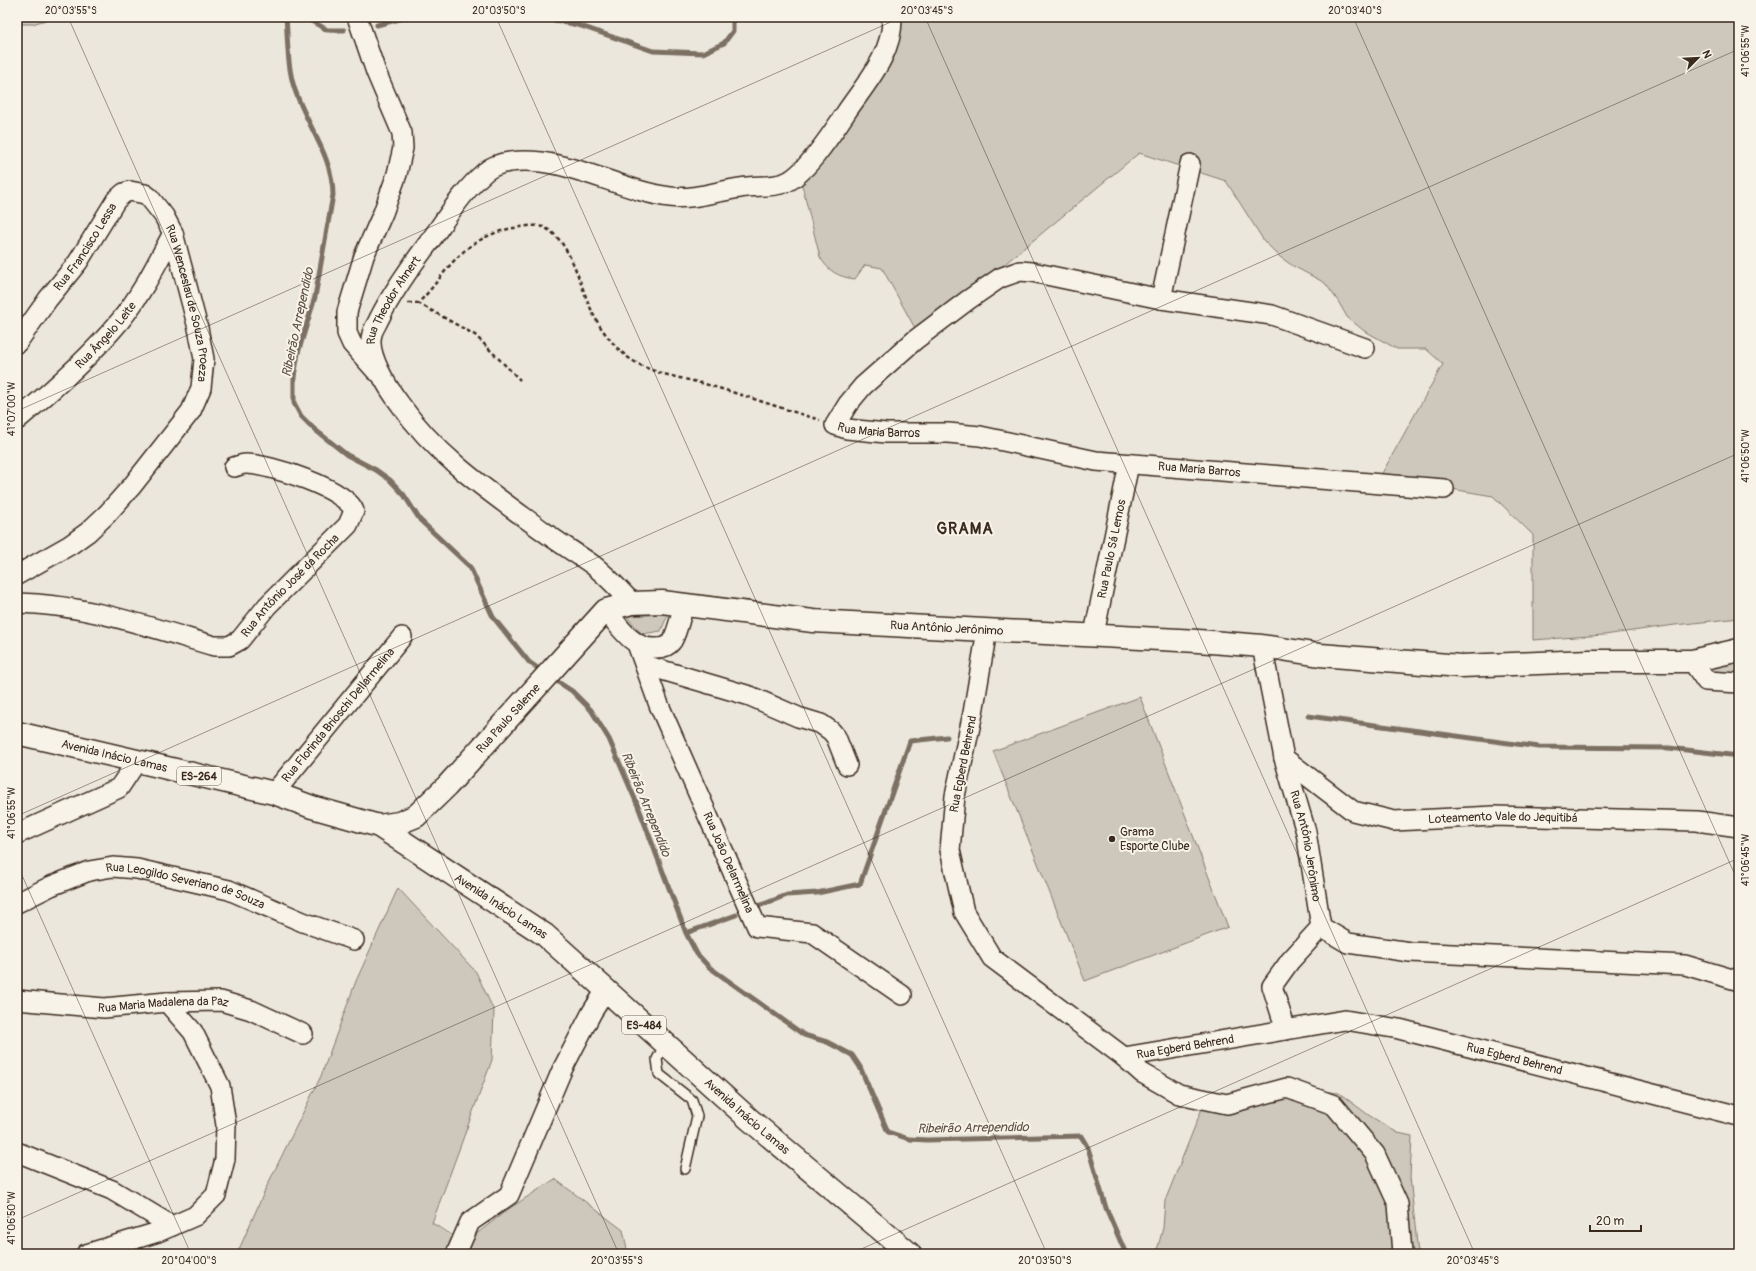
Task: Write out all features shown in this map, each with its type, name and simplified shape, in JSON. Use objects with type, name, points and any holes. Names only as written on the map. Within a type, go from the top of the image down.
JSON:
[{"type":"main road","name":"Rua Antônio Jerônimo","points":[[632,603],[662,602],[813,621],[1094,634],[1262,646],[1320,655],[1461,666],[1590,661],[1692,661],[1739,650]]},
{"type":"main road","points":[[606,610],[632,603]]},
{"type":"main road","name":"Rua Paulo Saleme","points":[[379,826],[399,823],[416,816],[447,786],[606,610]]},
{"type":"main road","name":"Avenida Inácio Lamas","points":[[17,733],[274,793],[312,807],[379,826],[545,935],[749,1120],[904,1248]]},
{"type":"street","points":[[357,17],[376,72],[402,133],[404,148],[397,174],[383,213],[364,256],[347,312],[347,333],[352,344],[365,360],[382,376]]},
{"type":"street","name":"Rua Theodor Ahnert","points":[[632,603],[594,566],[546,533],[462,471],[422,432],[400,404],[382,376],[371,347],[372,335],[390,297],[447,217],[473,183],[487,170],[503,163],[525,161],[553,165],[588,173],[630,187],[669,197],[694,197],[743,187],[765,187],[788,182],[809,162],[830,136],[884,56],[890,39],[892,17]]},
{"type":"street","points":[[1161,299],[1190,164]]},
{"type":"street","name":"Rua Francisco Lessa","points":[[17,343],[48,299],[78,262],[116,200],[124,193],[130,191],[145,194],[164,216]]},
{"type":"street","name":"Rua Wenceslau de Souza Proeza","points":[[17,575],[70,545],[97,524],[132,486],[196,403],[203,381],[204,359],[198,328],[173,233],[164,216]]},
{"type":"street","name":"Rua Ângelo Leite","points":[[17,420],[75,368],[120,321],[145,285],[173,233]]},
{"type":"street","name":"Rua Maria Barros","points":[[1365,348],[1272,315],[1161,299],[1032,272],[1020,271],[1000,278],[915,340],[863,386],[848,404],[835,425],[847,429],[886,433],[948,433],[980,436],[1096,461],[1444,489]]},
{"type":"street","name":"Rua Antônio José da Rocha","points":[[17,602],[48,604],[110,617],[214,646],[225,646],[236,643],[249,630],[267,606],[348,525],[354,511],[350,503],[325,487],[306,478],[246,464],[234,467]]},
{"type":"street","name":"Rua Paulo Sá Lemos","points":[[1094,634],[1129,464]]},
{"type":"street","points":[[606,610],[629,638],[637,644],[649,649],[666,647],[674,635],[684,605]]},
{"type":"street","name":"Rua Egberd Behrend","points":[[987,630],[973,713],[955,796],[950,850],[964,912],[992,958],[1124,1057],[1345,1020],[1399,1029],[1739,1116]]},
{"type":"street","name":"Rua Florinda Brioschi Dellarmelina","points":[[274,793],[402,637]]},
{"type":"street","name":"Rua João Delarmelina","points":[[637,644],[659,705],[757,928],[812,933],[902,995]]},
{"type":"street","name":"Rua Antônio Jerônimo","points":[[1262,646],[1284,758],[1306,832],[1321,927]]},
{"type":"street","points":[[1692,661],[1706,681],[1739,683]]},
{"type":"street","points":[[644,665],[750,696],[798,717],[821,724],[831,731],[836,737],[847,765]]},
{"type":"street","name":"Loteamento Vale do Jequitibá","points":[[1284,758],[1353,811],[1394,821],[1494,816],[1697,821],[1739,828]]},
{"type":"street","points":[[17,834],[119,788],[137,761]]},
{"type":"street","name":"Rua Leogildo Severiano de Souza","points":[[17,903],[51,886],[89,871],[113,867],[137,869],[229,890],[303,922],[354,940]]},
{"type":"street","points":[[1286,1030],[1272,986],[1290,961],[1321,927],[1348,943],[1410,952],[1685,965],[1739,981]]},
{"type":"street","points":[[456,1254],[470,1222],[510,1195],[562,1070],[592,1012],[606,990]]},
{"type":"street","name":"Rua Maria Madalena da Paz","points":[[17,1000],[104,1008],[167,1002],[221,1001],[251,1010],[303,1034]]},
{"type":"street","points":[[86,1254],[158,1232],[195,1216],[216,1196],[225,1159],[226,1125],[220,1086],[193,1032],[167,1002]]},
{"type":"street","points":[[1124,1057],[1142,1073],[1178,1094],[1227,1104],[1288,1088],[1334,1105],[1375,1154],[1398,1204],[1402,1253]]},
{"type":"street","points":[[17,1152],[112,1190],[172,1226]]},
{"type":"lane","points":[[665,1044],[658,1059],[660,1074],[692,1100],[697,1116],[685,1169]]},
{"type":"path","points":[[418,304],[462,252],[478,242],[497,232],[509,229],[522,226],[542,227],[554,235],[562,245],[591,310],[612,342],[625,355],[662,374],[700,383],[835,425]]},
{"type":"path","points":[[390,297],[410,304],[418,304],[475,335],[520,380]]},
{"type":"shaded area","points":[[17,17],[56,17],[32,24],[17,24]]},
{"type":"shaded area","points":[[900,17],[1739,17],[1739,618],[1604,635],[1533,640],[1533,535],[1493,496],[1380,477],[1443,364],[1426,349],[1397,349],[1363,330],[1347,317],[1325,283],[1293,266],[1280,257],[1264,241],[1226,181],[1139,153],[920,334],[916,330],[882,268],[865,265],[855,279],[843,277],[830,270],[820,257],[800,177]]},
{"type":"shaded area","points":[[668,614],[661,631],[642,634],[626,616]]},
{"type":"shaded area","points":[[1739,656],[1739,675],[1681,672]]},
{"type":"shaded area","name":"Grama Esporte Clube","points":[[1140,697],[1228,927],[1085,981],[993,751]]},
{"type":"shaded area","points":[[398,888],[476,972],[494,1011],[492,1060],[432,1223],[465,1243],[507,1210],[555,1179],[623,1230],[628,1254],[237,1254],[266,1188],[321,1076],[356,981]]},
{"type":"shaded area","points":[[1321,1091],[1339,1093],[1370,1116],[1398,1133],[1412,1136],[1410,1177],[1418,1254],[1156,1254],[1163,1228],[1165,1201],[1203,1106]]},
{"type":"waterway","name":"Ribeirão Arrependido","points":[[286,17],[289,63],[292,81],[300,103],[329,167],[333,195],[315,297],[298,353],[294,377],[294,403],[301,416],[314,429],[347,455],[376,470],[390,480],[404,495],[420,520],[470,567],[493,617],[529,662],[543,672]]},
{"type":"waterway","points":[[305,17],[327,30],[344,30]]},
{"type":"waterway","points":[[377,25],[407,17]]},
{"type":"waterway","points":[[530,17],[561,21],[581,26],[653,51],[703,53],[724,43],[733,31],[733,17]]},
{"type":"waterway","name":"Ribeirão Arrependido","points":[[552,678],[572,691],[591,710],[609,739],[638,806],[686,933],[697,954],[709,967],[804,1035],[827,1042],[852,1055],[860,1067],[888,1132],[909,1139],[927,1140],[1081,1136],[1088,1148],[1106,1208],[1126,1254]]},
{"type":"waterway","points":[[1308,716],[1539,747],[1669,748],[1739,756]]},
{"type":"waterway","points":[[756,907],[787,895],[817,893],[860,884],[910,741],[947,737]]},
{"type":"waterway","points":[[686,933],[736,915]]},
{"type":"place","name":"Grama Esporte Clube","points":[[1112,839]]},
{"type":"district","name":"GRAMA","points":[[965,528]]}]
